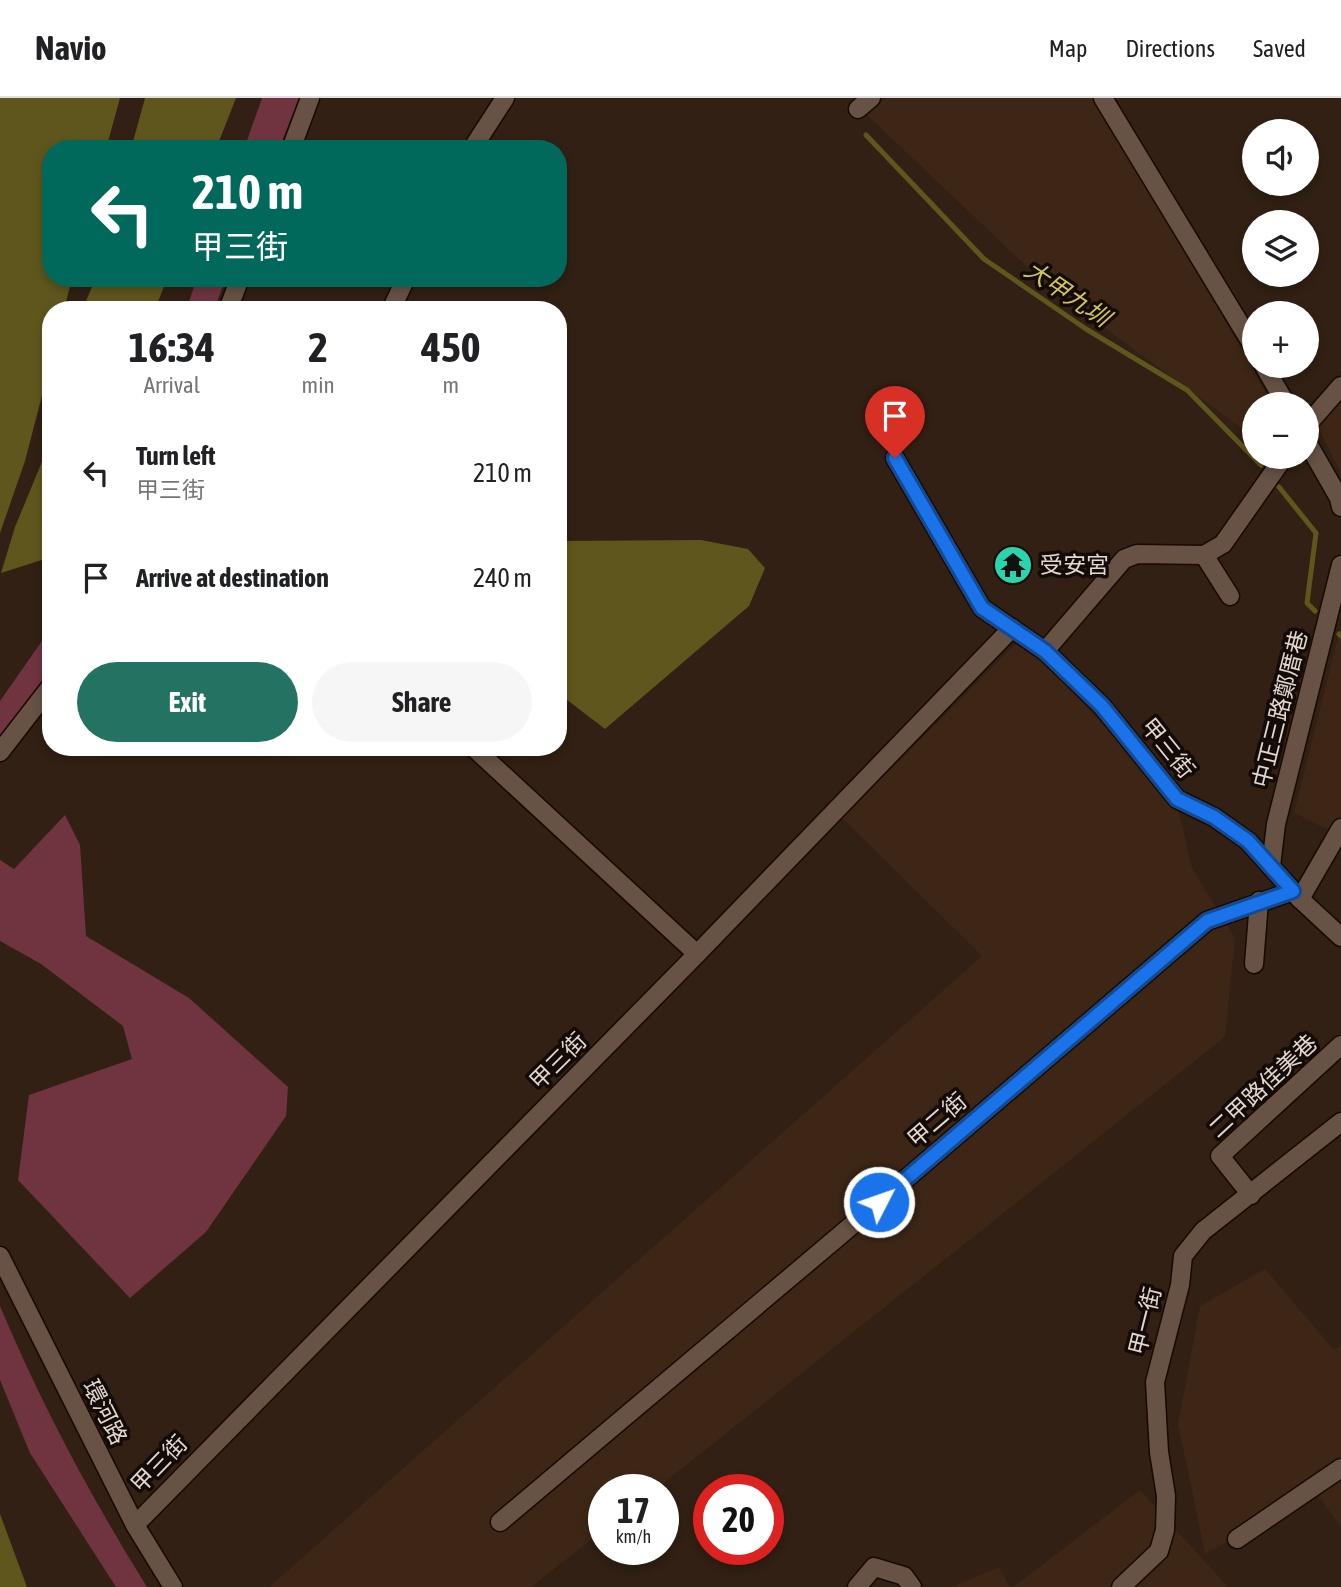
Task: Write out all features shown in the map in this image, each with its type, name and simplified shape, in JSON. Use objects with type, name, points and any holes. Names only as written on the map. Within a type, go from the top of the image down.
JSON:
[{"type":"street","points":[[294,140],[310,98]]},
{"type":"street","points":[[478,140],[505,98]]},
{"type":"street","points":[[1103,98],[1242,328]]},
{"type":"street","points":[[1319,411],[1341,386]]},
{"type":"street","name":"甲三街","points":[[895,458],[982,608],[1045,651],[1102,706],[1177,799],[1214,817],[1248,841],[1296,895],[1341,937]]},
{"type":"street","points":[[1319,463],[1339,498],[1341,507]]},
{"type":"street","points":[[1045,651],[1124,559],[1137,554],[1205,555],[1223,544],[1276,469]]},
{"type":"street","points":[[1205,555],[1230,596]]},
{"type":"street","name":"中正三路鄭厝巷","points":[[1271,866],[1276,824],[1341,565]]},
{"type":"street","name":"甲三街","points":[[135,1525],[697,954],[1012,628]]},
{"type":"street","points":[[0,752],[42,698]]},
{"type":"street","points":[[483,756],[697,954]]},
{"type":"street","points":[[1296,895],[1321,864],[1341,828]]},
{"type":"street","points":[[1321,864],[1341,864]]},
{"type":"street","name":"甲二街","points":[[500,1522],[828,1246],[1207,921],[1259,901],[1296,895]]},
{"type":"street","points":[[1254,964],[1259,901]]},
{"type":"street","name":"二甲路佳美巷","points":[[1251,1195],[1220,1156],[1341,1045]]},
{"type":"street","name":"甲一街","points":[[1121,1587],[1159,1551],[1165,1530],[1166,1496],[1158,1452],[1155,1382],[1180,1285],[1183,1256],[1203,1231],[1341,1122]]},
{"type":"street","name":"環河路","points":[[0,1256],[135,1525],[173,1587]]},
{"type":"street","points":[[1237,1539],[1341,1468]]},
{"type":"street","points":[[857,1587],[874,1567],[904,1576],[912,1587]]},
{"type":"shaded area","points":[[0,98],[120,98],[108,140],[42,140],[42,287],[70,287],[66,301],[42,301],[42,396],[25,461],[0,533]]},
{"type":"shaded area","points":[[145,98],[236,98],[220,140],[133,140]]},
{"type":"shaded area","points":[[262,98],[299,98],[283,140],[247,140]]},
{"type":"shaded area","points":[[886,98],[1094,98],[1170,223],[1242,351],[1242,378],[1257,378],[1265,392],[1242,392],[1242,428],[1047,286],[867,115]]},
{"type":"shaded area","points":[[92,287],[164,287],[158,301],[86,301]]},
{"type":"shaded area","points":[[194,287],[223,287],[217,301],[189,301]]},
{"type":"shaded area","points":[[1341,400],[1341,473],[1319,429],[1319,420]]},
{"type":"shaded area","points":[[42,462],[42,560],[1,573],[15,527]]},
{"type":"shaded area","points":[[701,540],[748,549],[765,568],[749,606],[605,729],[567,700],[567,541]]},
{"type":"shaded area","points":[[1341,625],[1341,836],[1294,813]]},
{"type":"shaded area","points":[[1022,638],[1177,804],[1192,868],[1235,938],[1225,1037],[675,1474],[588,1474],[588,1542],[531,1587],[269,1587],[982,956],[842,818]]},
{"type":"shaded area","points":[[42,641],[42,683],[10,723],[0,741],[0,701]]},
{"type":"shaded area","points":[[65,815],[80,845],[86,936],[189,998],[288,1087],[286,1116],[206,1232],[130,1298],[18,1180],[29,1095],[132,1059],[123,1026],[41,964],[0,941],[0,860],[14,869]]},
{"type":"shaded area","points":[[1265,1269],[1334,1350],[1341,1345],[1341,1527],[1317,1494],[1205,1554],[1178,1424],[1200,1306]]},
{"type":"shaded area","points":[[0,1306],[32,1379],[68,1450],[147,1587],[116,1587],[30,1453],[0,1380]]},
{"type":"shaded area","points":[[1140,1490],[1228,1587],[1013,1587]]},
{"type":"shaded area","points":[[0,1514],[27,1587],[0,1587]]},
{"type":"shaded area","points":[[999,1567],[1010,1587],[952,1587]]},
{"type":"waterway","name":"大甲九圳","points":[[866,135],[984,259],[1086,329],[1187,390],[1242,446]]},
{"type":"waterway","name":"大甲九圳","points":[[1279,487],[1316,533],[1307,603],[1315,611]]},
{"type":"place","name":"受安宮","points":[[1013,565]]},
{"type":"route","points":[[879,1202],[1207,921],[1293,891],[1248,841],[1214,817],[1177,799],[1102,706],[1045,651],[982,608],[895,458]]}]
